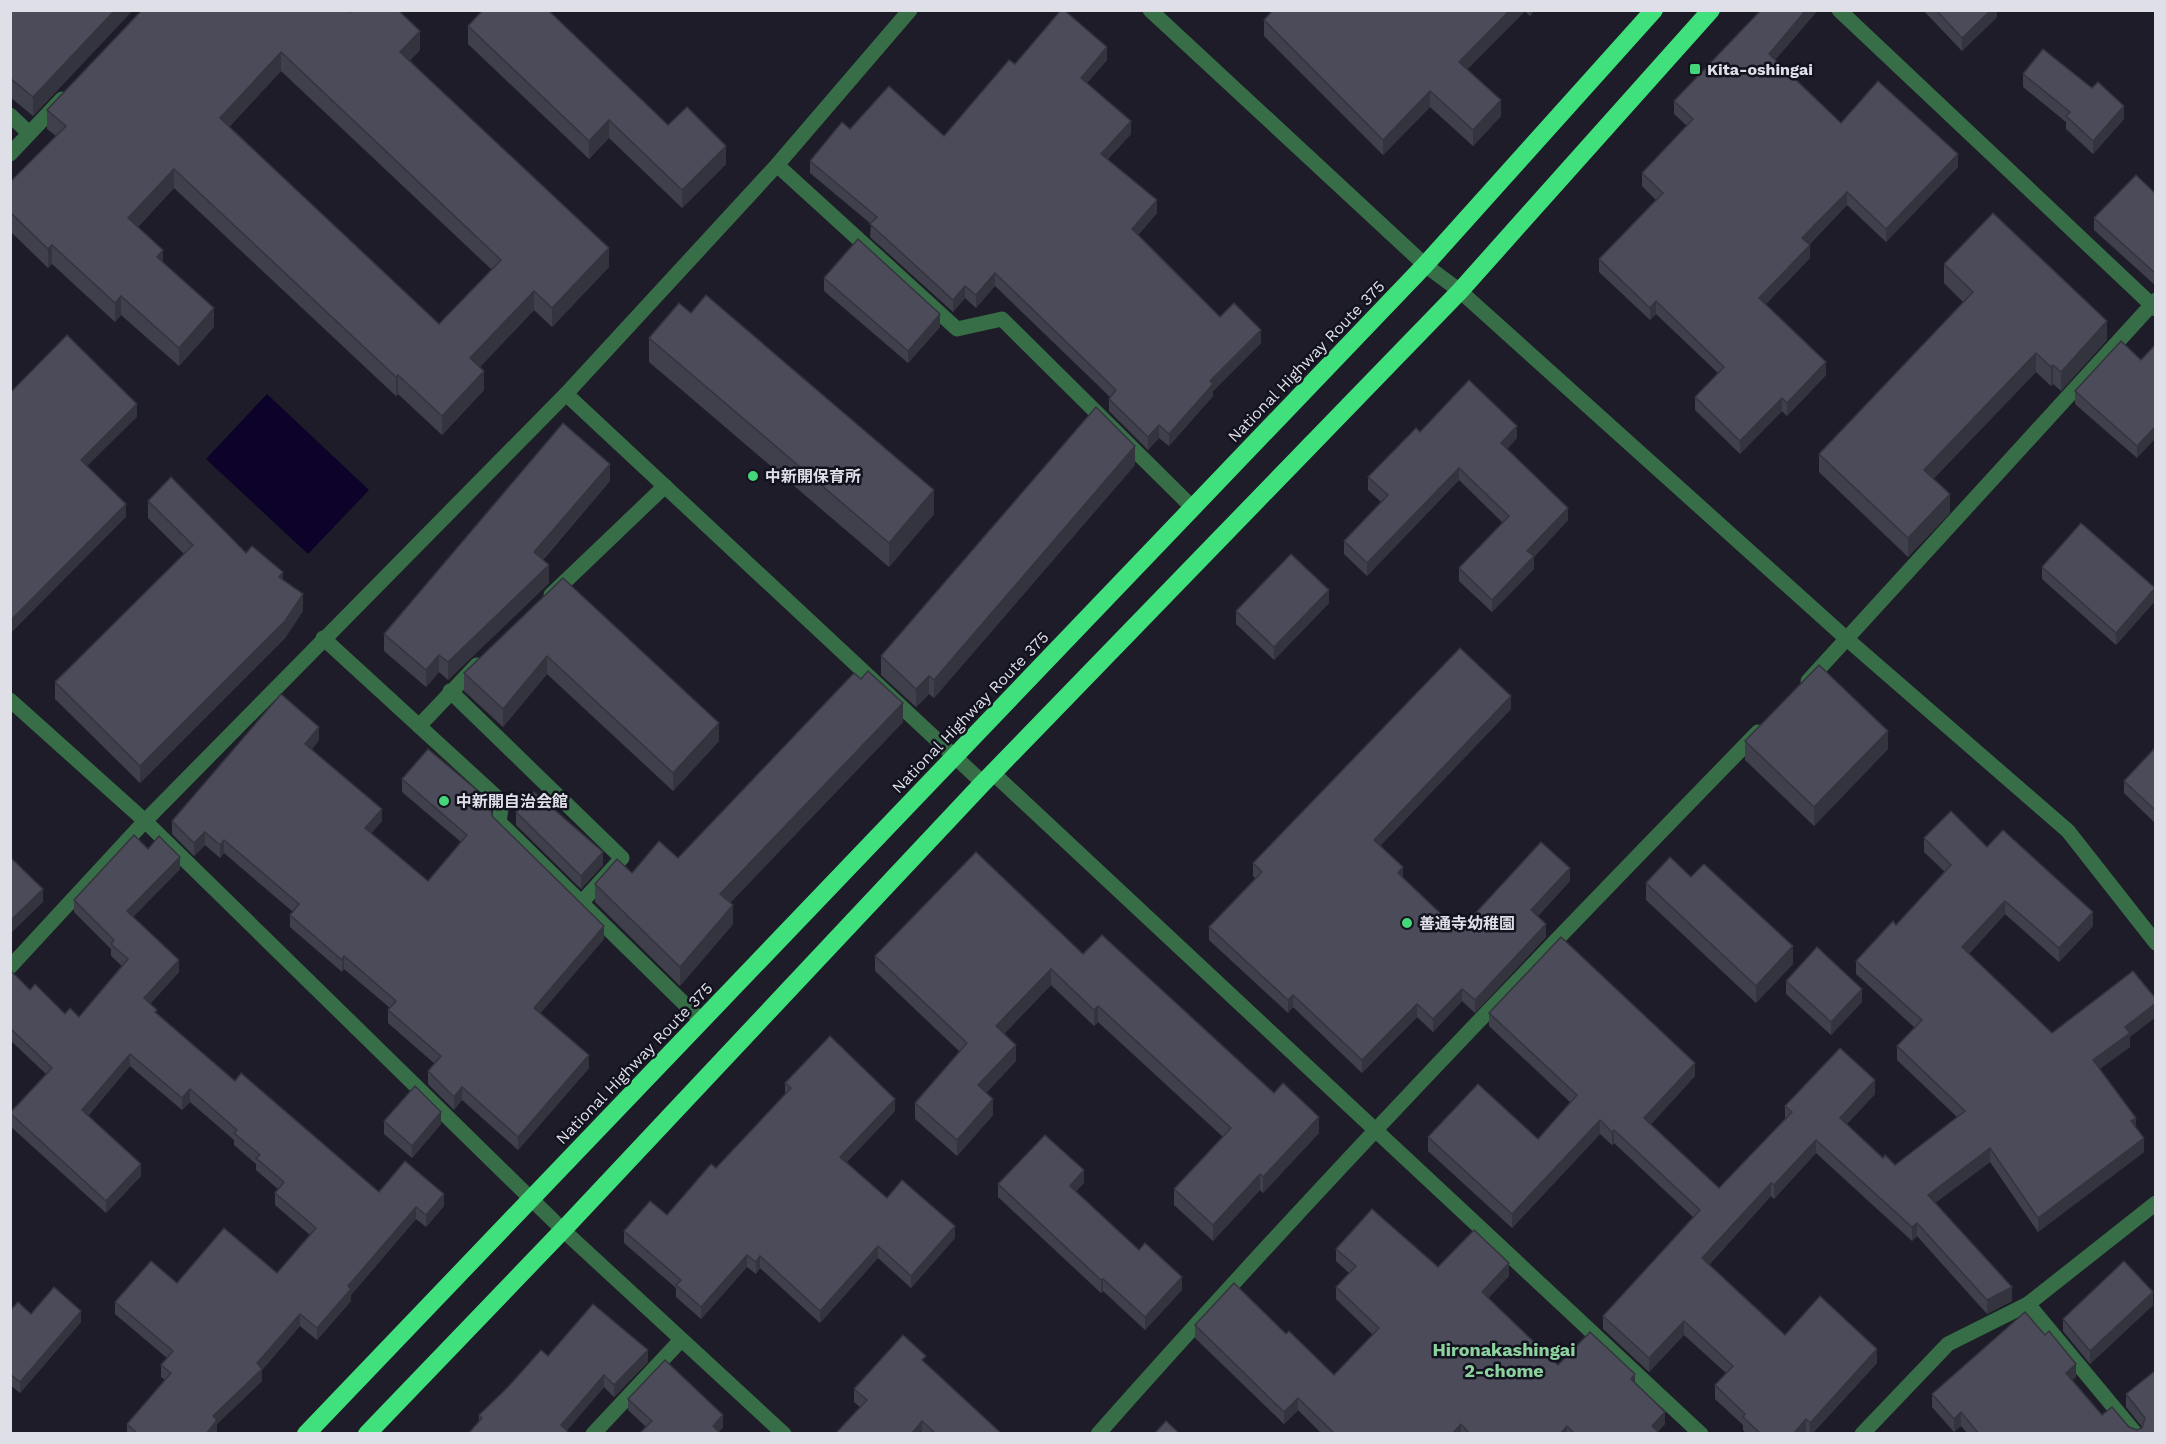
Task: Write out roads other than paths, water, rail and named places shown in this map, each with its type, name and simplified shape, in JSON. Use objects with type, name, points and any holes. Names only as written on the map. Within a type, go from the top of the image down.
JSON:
[{"type":"highway","name":"National Highway Route 375","points":[[306,1434],[1425,265],[1654,10]]},
{"type":"highway","points":[[367,1434],[563,1230],[989,778],[1460,291],[1711,10]]},
{"type":"street","points":[[10,967],[146,821],[566,394],[777,165],[910,10]]},
{"type":"street","points":[[1150,10],[1425,265],[1460,291],[1848,640],[2068,831],[2156,943]]},
{"type":"street","points":[[1799,690],[1848,640],[2154,305],[1839,10]]},
{"type":"street","points":[[10,154],[76,84]]},
{"type":"street","points":[[10,115],[30,133]]},
{"type":"street","points":[[777,165],[957,329],[1002,319],[1193,508]]},
{"type":"street","points":[[566,394],[955,756],[989,778],[1377,1131],[1701,1434]]},
{"type":"street","points":[[536,609],[665,486]]},
{"type":"street","points":[[324,638],[502,802],[499,822],[702,1021]]},
{"type":"street","points":[[419,726],[485,659]]},
{"type":"street","points":[[450,692],[622,858],[581,903]]},
{"type":"street","points":[[10,700],[146,821],[563,1230],[784,1434]]},
{"type":"street","points":[[1098,1434],[1205,1312],[1766,724]]},
{"type":"street","points":[[1863,1434],[1948,1344],[2028,1304],[2156,1203]]},
{"type":"street","points":[[2028,1304],[2136,1434]]},
{"type":"street","points":[[593,1434],[681,1340]]},
{"type":"place","name":"Kita-oshingai","points":[[1695,69]]},
{"type":"place","name":"中新開保育所","points":[[753,476]]},
{"type":"place","name":"中新開自治会館","points":[[444,801]]},
{"type":"place","name":"善通寺幼稚園","points":[[1407,923]]},
{"type":"district","name":"Hironakashingai 2-chome","points":[[1504,1360]]}]
